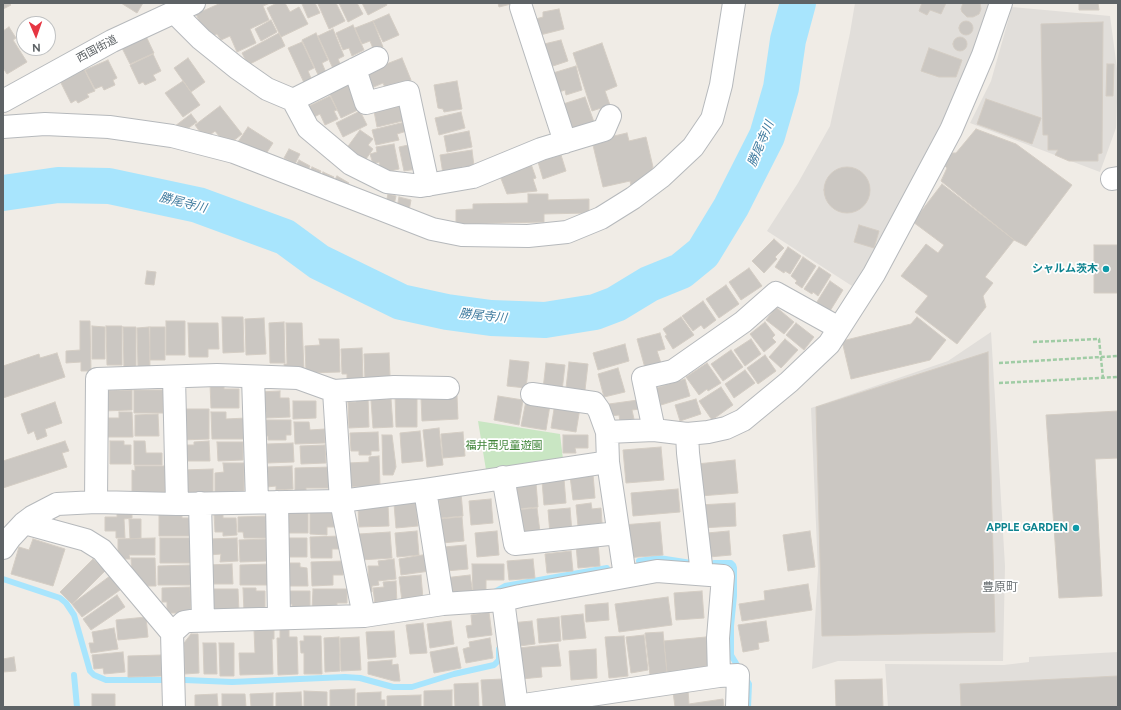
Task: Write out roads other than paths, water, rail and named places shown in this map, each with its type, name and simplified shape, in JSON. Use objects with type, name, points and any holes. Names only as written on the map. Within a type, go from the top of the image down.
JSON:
[{"type":"street","name":"西国街道","points":[[3,101],[112,41],[194,3]]},
{"type":"street","points":[[3,127],[45,124],[109,127],[172,136],[234,152],[432,229],[462,235],[528,236],[566,232],[601,218],[633,198],[662,177],[693,147],[712,119],[720,85],[734,3]]},
{"type":"street","points":[[607,432],[654,430],[687,434],[708,432],[726,428],[744,420],[830,344],[874,274],[951,130],[983,55],[1001,3]]},
{"type":"street","points":[[521,7],[565,142]]},
{"type":"street","points":[[174,12],[201,39],[237,68],[266,89],[293,100],[308,128],[351,164],[387,182],[421,186],[473,177],[541,149],[604,130],[610,116]]},
{"type":"street","points":[[293,100],[377,58]]},
{"type":"street","points":[[355,69],[366,102],[408,92],[428,185]]},
{"type":"street","points":[[364,203],[372,175]]},
{"type":"street","points":[[654,430],[643,378],[673,371],[743,322],[776,293],[839,328]]},
{"type":"street","points":[[96,502],[97,379],[217,375],[298,378],[334,391],[394,387],[448,388]]},
{"type":"street","points":[[174,376],[177,504]]},
{"type":"street","points":[[253,377],[279,617]]},
{"type":"street","points":[[334,391],[341,501],[364,616]]},
{"type":"street","points":[[532,394],[594,403],[599,410],[607,432],[608,462],[625,576]]},
{"type":"street","points":[[687,434],[702,574]]},
{"type":"street","points":[[3,548],[24,523],[32,517],[57,504],[96,502],[177,504],[341,501],[425,490],[608,462]]},
{"type":"street","points":[[504,478],[515,544],[618,533]]},
{"type":"street","points":[[425,490],[443,604]]},
{"type":"street","points":[[200,503],[202,620]]},
{"type":"street","points":[[24,523],[86,540],[102,550],[172,633],[174,707]]},
{"type":"street","points":[[172,633],[184,622],[279,617],[364,616],[443,604],[503,600],[657,571],[702,574],[723,576],[718,638],[719,676]]},
{"type":"street","points":[[503,600],[517,707],[719,676],[738,675],[737,707]]},
{"type":"waterway","name":"勝尾寺川","points":[[3,193],[58,185],[109,186],[198,205],[285,237],[319,262],[401,302],[447,312],[491,318],[545,320],[595,312],[616,304],[649,284],[681,271],[703,253],[731,207],[767,136],[781,88],[788,40],[798,3]]},
{"type":"waterway","points":[[639,561],[659,558],[691,563]]},
{"type":"waterway","points":[[714,563],[731,563],[734,568],[731,655],[740,670]]},
{"type":"waterway","points":[[496,591],[505,586],[607,568]]},
{"type":"waterway","points":[[3,579],[60,598],[66,603],[74,615],[90,671],[94,675],[106,680],[163,680]]},
{"type":"waterway","points":[[185,680],[232,682],[345,677],[360,678],[393,687],[412,687],[454,674],[494,665],[499,660],[499,649]]},
{"type":"waterway","points":[[74,675],[77,707]]},
{"type":"waterway","points":[[746,679],[749,684],[748,707]]},
{"type":"place","name":"シャルム茨木","points":[[1106,269]]},
{"type":"place","name":"APPLE GARDEN","points":[[1076,528]]},
{"type":"district","name":"豊原町","points":[[1000,587]]},
{"type":"park label","name":"福井西児童遊園","points":[[504,446]]}]
